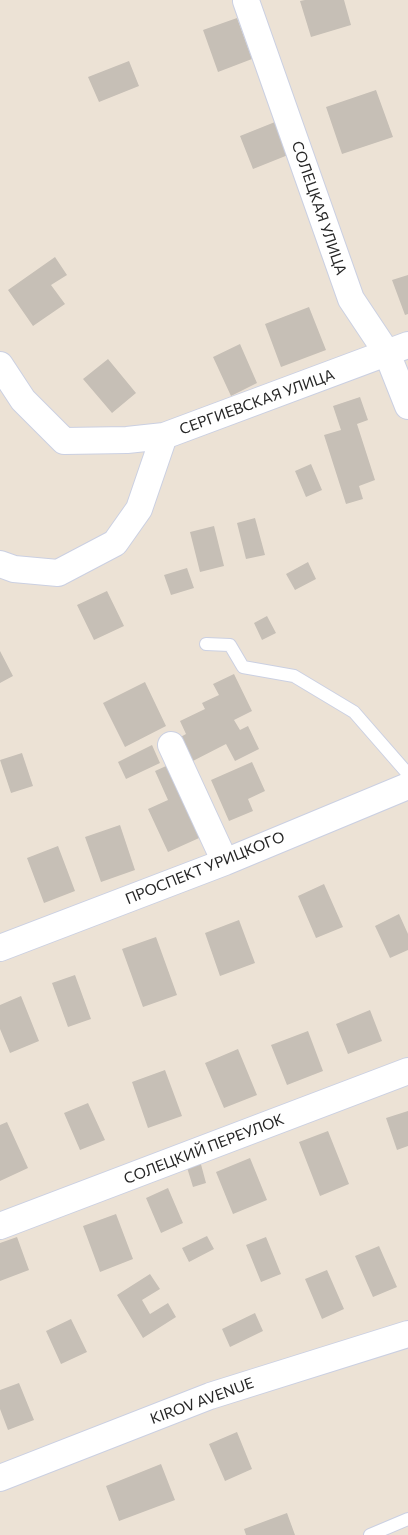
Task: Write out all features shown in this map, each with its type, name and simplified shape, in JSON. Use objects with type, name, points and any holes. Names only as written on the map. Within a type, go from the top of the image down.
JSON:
[{"type":"street","name":"СОЛЕЦКАЯ УЛИЦА","points":[[246,1],[351,299],[397,349],[408,406]]},
{"type":"street","name":"СЕРГИЕВСКАЯ УЛИЦА","points":[[0,564],[14,569],[58,574],[115,543],[139,509],[164,436],[397,349]]},
{"type":"street","points":[[0,365],[23,400],[64,441],[127,440],[164,436]]},
{"type":"street","points":[[171,745],[225,862]]},
{"type":"street","name":"ПРОСПЕКТ УРИЦКОГО","points":[[0,948],[225,862],[408,786]]},
{"type":"street","name":"СОЛЕЦКИЙ ПЕРЕУЛОК","points":[[0,1226],[408,1071]]},
{"type":"street","name":"KIROV AVENUE","points":[[0,1478],[210,1396],[408,1334]]},
{"type":"lane","points":[[206,644],[230,645],[243,667],[294,676],[354,712],[408,774]]},
{"type":"lane","points":[[370,1535],[408,1519]]},
{"type":"building","points":[[344,0],[351,25],[311,37],[300,1]]},
{"type":"building","points":[[237,18],[252,59],[218,72],[203,30]]},
{"type":"building","points":[[129,61],[139,86],[99,102],[88,77]]},
{"type":"building","points":[[376,90],[393,137],[342,154],[326,107]]},
{"type":"building","points":[[275,122],[288,155],[253,169],[240,136]]},
{"type":"building","points":[[55,257],[67,275],[51,285],[65,304],[33,326],[8,290]]},
{"type":"building","points":[[408,275],[408,314],[405,315],[392,280]]},
{"type":"building","points":[[309,307],[326,350],[281,367],[265,324]]},
{"type":"building","points":[[240,344],[257,383],[231,396],[213,357]]},
{"type":"building","points":[[108,359],[136,393],[112,413],[83,379]]},
{"type":"building","points":[[360,397],[368,420],[357,424],[375,480],[359,486],[363,499],[346,504],[324,435],[341,430],[333,406]]},
{"type":"building","points":[[311,464],[322,490],[306,497],[295,471]]},
{"type":"building","points":[[255,518],[265,555],[246,559],[237,523]]},
{"type":"building","points":[[214,526],[224,566],[200,572],[190,532]]},
{"type":"building","points":[[308,562],[316,579],[295,590],[286,574]]},
{"type":"building","points":[[187,568],[194,588],[171,595],[164,575]]},
{"type":"building","points":[[107,591],[124,626],[94,640],[77,605]]},
{"type":"building","points":[[267,616],[276,633],[262,640],[254,623]]},
{"type":"building","points":[[0,651],[13,676],[0,683]]},
{"type":"building","points":[[234,674],[252,711],[234,720],[240,730],[248,726],[259,749],[235,761],[226,744],[187,764],[175,740],[186,734],[180,721],[205,709],[202,703],[219,695],[213,684]]},
{"type":"building","points":[[145,682],[166,726],[125,747],[103,703]]},
{"type":"building","points":[[152,745],[160,763],[126,779],[118,762]]},
{"type":"building","points":[[22,753],[33,786],[11,793],[0,760]]},
{"type":"building","points":[[175,762],[208,834],[168,852],[148,809],[168,800],[155,771]]},
{"type":"building","points":[[252,762],[265,791],[248,799],[253,811],[229,821],[211,780]]},
{"type":"building","points":[[120,825],[135,870],[101,882],[85,837]]},
{"type":"building","points":[[58,846],[75,891],[44,903],[27,858]]},
{"type":"building","points":[[324,884],[343,927],[316,938],[298,896]]},
{"type":"building","points":[[399,914],[408,934],[408,950],[390,958],[375,926]]},
{"type":"building","points":[[239,920],[255,963],[220,976],[205,933]]},
{"type":"building","points":[[156,937],[177,995],[143,1007],[122,949]]},
{"type":"building","points":[[75,975],[91,1019],[68,1027],[52,983]]},
{"type":"building","points":[[21,996],[39,1041],[10,1053],[0,1029],[0,1005]]},
{"type":"building","points":[[370,1010],[382,1041],[348,1054],[336,1024]]},
{"type":"building","points":[[308,1031],[323,1071],[287,1085],[271,1045]]},
{"type":"building","points":[[238,1049],[257,1095],[224,1108],[205,1063]]},
{"type":"building","points":[[165,1070],[182,1116],[148,1128],[132,1082]]},
{"type":"building","points":[[88,1103],[105,1140],[80,1150],[64,1113]]},
{"type":"building","points":[[408,1111],[408,1146],[397,1150],[386,1118]]},
{"type":"building","points":[[7,1122],[28,1168],[0,1181],[0,1125]]},
{"type":"building","points":[[328,1131],[349,1184],[320,1196],[299,1142]]},
{"type":"building","points":[[199,1157],[206,1183],[193,1187],[185,1161]]},
{"type":"building","points":[[250,1158],[267,1200],[233,1214],[216,1172]]},
{"type":"building","points":[[168,1188],[183,1223],[161,1233],[146,1198]]},
{"type":"building","points":[[116,1214],[133,1259],[100,1272],[83,1226]]},
{"type":"building","points":[[207,1236],[214,1249],[189,1262],[182,1248]]},
{"type":"building","points":[[17,1237],[29,1270],[0,1281],[0,1243]]},
{"type":"building","points":[[266,1237],[281,1274],[261,1282],[246,1245]]},
{"type":"building","points":[[379,1246],[397,1287],[373,1297],[355,1256]]},
{"type":"building","points":[[327,1270],[344,1309],[322,1319],[305,1279]]},
{"type":"building","points":[[150,1274],[160,1289],[142,1300],[150,1314],[168,1303],[176,1317],[143,1338],[117,1295]]},
{"type":"building","points":[[255,1313],[263,1331],[230,1347],[222,1329]]},
{"type":"building","points":[[71,1319],[87,1352],[61,1364],[46,1331]]},
{"type":"building","points":[[19,1383],[34,1420],[8,1430],[0,1409],[0,1390]]},
{"type":"building","points":[[237,1432],[252,1469],[225,1481],[209,1444]]},
{"type":"building","points":[[161,1464],[175,1500],[119,1521],[106,1486]]},
{"type":"building","points":[[287,1513],[295,1535],[246,1535],[244,1529]]}]
